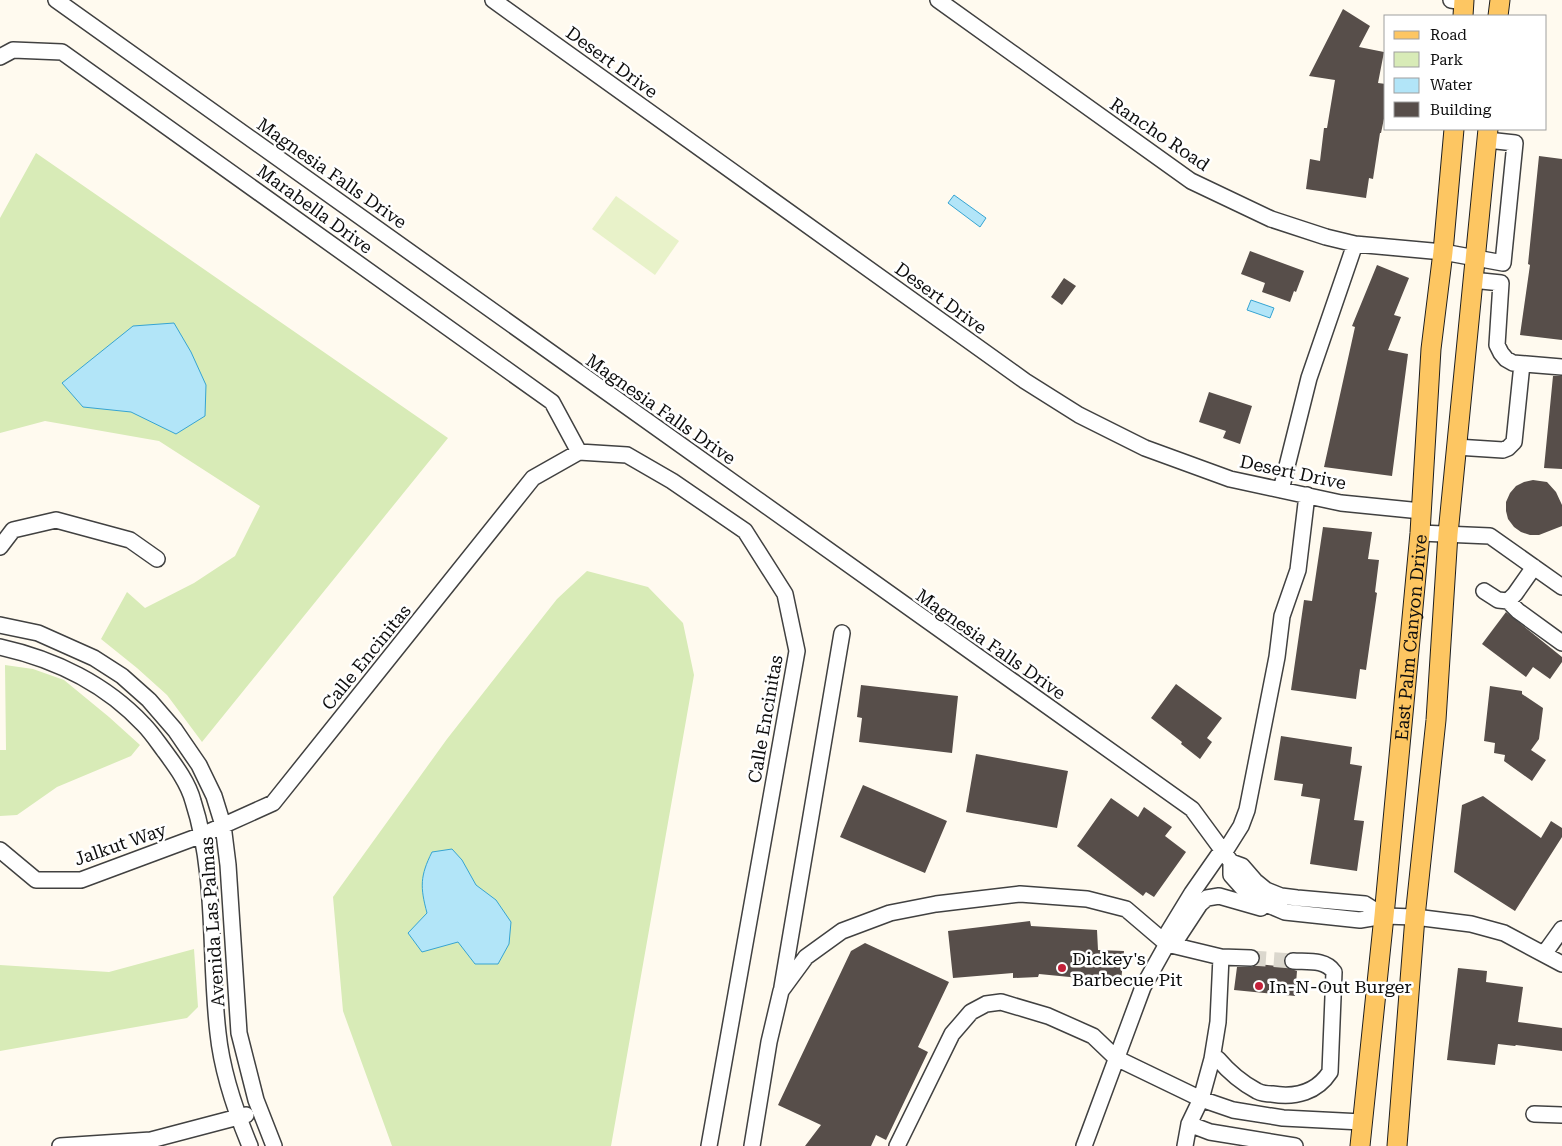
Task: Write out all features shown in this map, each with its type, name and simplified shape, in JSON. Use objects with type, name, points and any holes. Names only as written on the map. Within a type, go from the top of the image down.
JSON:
[{"type":"main road","points":[[1498,15],[1500,0]]},
{"type":"main road","name":"East Palm Canyon Drive","points":[[1360,1146],[1420,533],[1431,349],[1443,252],[1454,130]]},
{"type":"main road","name":"East Palm Canyon Drive","points":[[1397,1146],[1415,917],[1436,720],[1448,534],[1488,134]]},
{"type":"street","name":"Magnesia Falls Drive","points":[[56,0],[1192,810],[1226,855],[1242,866],[1266,890],[1281,896],[1365,904],[1384,916]]},
{"type":"street","name":"Desert Drive","points":[[493,0],[1017,376],[1079,415],[1145,448],[1230,479],[1342,503],[1421,511]]},
{"type":"street","name":"Rancho Road","points":[[938,0],[1191,181],[1272,218],[1326,237],[1356,244],[1443,252],[1503,263]]},
{"type":"street","name":"Marabella Drive","points":[[0,57],[13,50],[62,52],[552,402],[579,452]]},
{"type":"street","points":[[1488,134],[1515,143],[1501,283],[1497,345],[1506,359],[1522,364],[1562,366]]},
{"type":"street","points":[[1281,490],[1308,378],[1356,244]]},
{"type":"street","points":[[1472,280],[1501,283]]},
{"type":"street","points":[[1456,447],[1503,450],[1514,442],[1522,364]]},
{"type":"street","name":"Calle Encinitas","points":[[202,835],[273,803],[533,478],[579,452],[627,455],[672,481],[744,530],[785,594],[797,651],[709,1146]]},
{"type":"street","points":[[1084,1146],[1143,987],[1167,944],[1167,934],[1192,893],[1226,855],[1247,810],[1275,667],[1282,616],[1298,570],[1307,495]]},
{"type":"street","points":[[0,547],[13,530],[56,520],[130,540],[157,559]]},
{"type":"street","points":[[1420,533],[1490,536],[1562,587]]},
{"type":"street","points":[[1508,601],[1534,567]]},
{"type":"street","points":[[1484,591],[1498,600],[1508,601],[1518,611],[1562,643]]},
{"type":"street","name":"Avenida Las Palmas","points":[[0,626],[38,633],[70,646],[94,658],[122,676],[149,700],[175,730],[199,765],[214,796],[223,825],[228,865],[239,1033],[248,1073],[274,1146]]},
{"type":"street","points":[[752,1146],[769,1042],[782,991],[842,633]]},
{"type":"street","name":"Avenida Las Palmas","points":[[0,647],[27,653],[65,668],[86,679],[112,697],[144,725],[174,763],[193,799],[202,835],[208,874],[218,1034],[223,1062],[238,1117],[250,1146]]},
{"type":"street","name":"Jalkut Way","points":[[0,850],[36,880],[81,880],[202,835]]},
{"type":"street","name":"Magnesia Falls Drive","points":[[1226,855],[1231,875],[1247,893],[1259,902],[1285,912],[1360,920],[1384,916],[1415,917],[1471,924],[1504,933],[1562,964]]},
{"type":"street","points":[[782,991],[806,957],[842,931],[890,913],[936,904],[1020,894],[1087,898],[1126,909],[1167,944],[1221,957],[1251,958]]},
{"type":"street","points":[[1167,944],[1177,939],[1200,904],[1214,896],[1257,908],[1276,909]]},
{"type":"street","points":[[1544,954],[1562,930]]},
{"type":"street","points":[[1185,1146],[1189,1124],[1201,1098],[1212,1059],[1218,1022],[1221,957]]},
{"type":"street","points":[[1218,1059],[1230,1073],[1258,1092],[1283,1096],[1304,1093],[1314,1089],[1325,1080],[1330,1072],[1334,972],[1330,967],[1322,963],[1293,961]]},
{"type":"street","points":[[897,1146],[952,1034],[971,1012],[986,1004],[1002,1002],[1048,1016],[1093,1036],[1116,1058],[1201,1098],[1233,1110],[1283,1118],[1362,1122]]},
{"type":"street","points":[[60,1146],[151,1140],[260,1111]]},
{"type":"street","points":[[1534,1114],[1562,1115]]},
{"type":"street","points":[[1189,1124],[1210,1132],[1295,1146]]},
{"type":"green space","points":[[36,153],[448,438],[202,742],[167,695],[101,639],[127,592],[145,608],[194,583],[235,556],[260,506],[159,441],[45,421],[0,433],[0,218]]},
{"type":"green space","points":[[616,196],[679,241],[655,275],[592,229]]},
{"type":"green space","points":[[587,571],[648,587],[683,623],[694,675],[611,1146],[392,1146],[343,1011],[333,897],[447,739],[557,599]]},
{"type":"green space","points":[[5,665],[33,669],[64,680],[140,745],[131,756],[57,787],[17,815],[0,816],[0,750],[6,750]]},
{"type":"green space","points":[[194,949],[198,1007],[187,1018],[0,1051],[0,965],[109,972]]},
{"type":"water","points":[[954,195],[986,218],[980,227],[948,203]]},
{"type":"water","points":[[1251,300],[1274,308],[1270,318],[1247,310]]},
{"type":"water","points":[[174,323],[191,352],[206,385],[205,416],[176,434],[131,412],[83,407],[62,383],[133,326]]},
{"type":"water","points":[[452,849],[462,860],[476,885],[496,900],[511,922],[509,944],[498,964],[475,964],[458,942],[422,952],[408,933],[427,913],[422,882],[425,868],[432,852]]},
{"type":"building","points":[[1343,9],[1370,26],[1359,47],[1384,52],[1378,83],[1384,84],[1384,119],[1373,179],[1369,178],[1366,198],[1306,189],[1310,159],[1320,161],[1324,128],[1327,128],[1335,80],[1309,76]]},
{"type":"building","points":[[1539,156],[1562,159],[1562,340],[1520,335],[1530,265],[1528,264]]},
{"type":"building","points":[[1250,251],[1304,271],[1290,302],[1262,292],[1265,283],[1241,274]]},
{"type":"building","points":[[1377,265],[1409,278],[1394,315],[1401,317],[1388,350],[1408,354],[1392,476],[1324,467],[1355,327],[1352,326]]},
{"type":"building","points":[[1064,278],[1076,286],[1062,305],[1051,297]]},
{"type":"building","points":[[1553,376],[1562,376],[1562,469],[1544,468]]},
{"type":"building","points":[[1209,392],[1252,406],[1240,444],[1223,438],[1226,431],[1199,422]]},
{"type":"building","points":[[1533,480],[1547,482],[1556,492],[1562,505],[1562,526],[1539,535],[1530,535],[1514,527],[1508,519],[1506,511],[1506,502],[1516,486]]},
{"type":"building","points":[[1323,527],[1372,532],[1368,559],[1379,560],[1375,592],[1377,593],[1366,670],[1360,669],[1356,699],[1291,690],[1304,600],[1312,601]]},
{"type":"building","points":[[1506,612],[1562,657],[1562,662],[1550,679],[1533,667],[1526,677],[1482,644]]},
{"type":"building","points":[[1176,684],[1222,718],[1207,738],[1212,742],[1200,759],[1151,718]]},
{"type":"building","points":[[861,685],[958,696],[952,753],[859,742],[862,718],[857,717]]},
{"type":"building","points":[[1490,686],[1522,691],[1522,694],[1543,708],[1539,739],[1531,750],[1546,760],[1532,781],[1504,761],[1505,755],[1494,753],[1495,743],[1484,741]]},
{"type":"building","points":[[1281,736],[1352,747],[1350,764],[1362,766],[1354,820],[1364,821],[1357,871],[1310,864],[1320,799],[1301,796],[1303,784],[1274,780]]},
{"type":"building","points":[[976,754],[1068,771],[1057,828],[966,812]]},
{"type":"building","points":[[863,785],[947,821],[925,873],[840,837]]},
{"type":"building","points":[[1483,796],[1541,838],[1551,821],[1562,828],[1562,837],[1515,911],[1454,872],[1462,805]]},
{"type":"building","points":[[1111,798],[1138,817],[1144,807],[1172,827],[1165,836],[1186,852],[1154,897],[1146,892],[1143,896],[1077,846]]},
{"type":"building","points":[[1030,921],[1031,926],[1097,930],[1098,950],[1124,951],[1121,982],[1039,974],[1038,977],[1013,978],[1013,973],[953,978],[948,931]]},
{"type":"building","points":[[865,943],[949,982],[918,1047],[928,1052],[886,1140],[876,1135],[871,1146],[805,1146],[821,1125],[778,1105],[851,951]]},
{"type":"building","points":[[1258,964],[1286,967],[1297,971],[1295,996],[1234,990],[1237,967],[1251,967]]},
{"type":"building","points":[[1458,968],[1487,971],[1486,982],[1523,987],[1518,1022],[1562,1028],[1562,1051],[1498,1044],[1495,1065],[1447,1060]]},
{"type":"tunnel","points":[[1251,958],[1293,961]]},
{"type":"place","name":"Dickey's Barbecue Pit","points":[[1062,968]]},
{"type":"place","name":"In-N-Out Burger","points":[[1259,986]]}]
